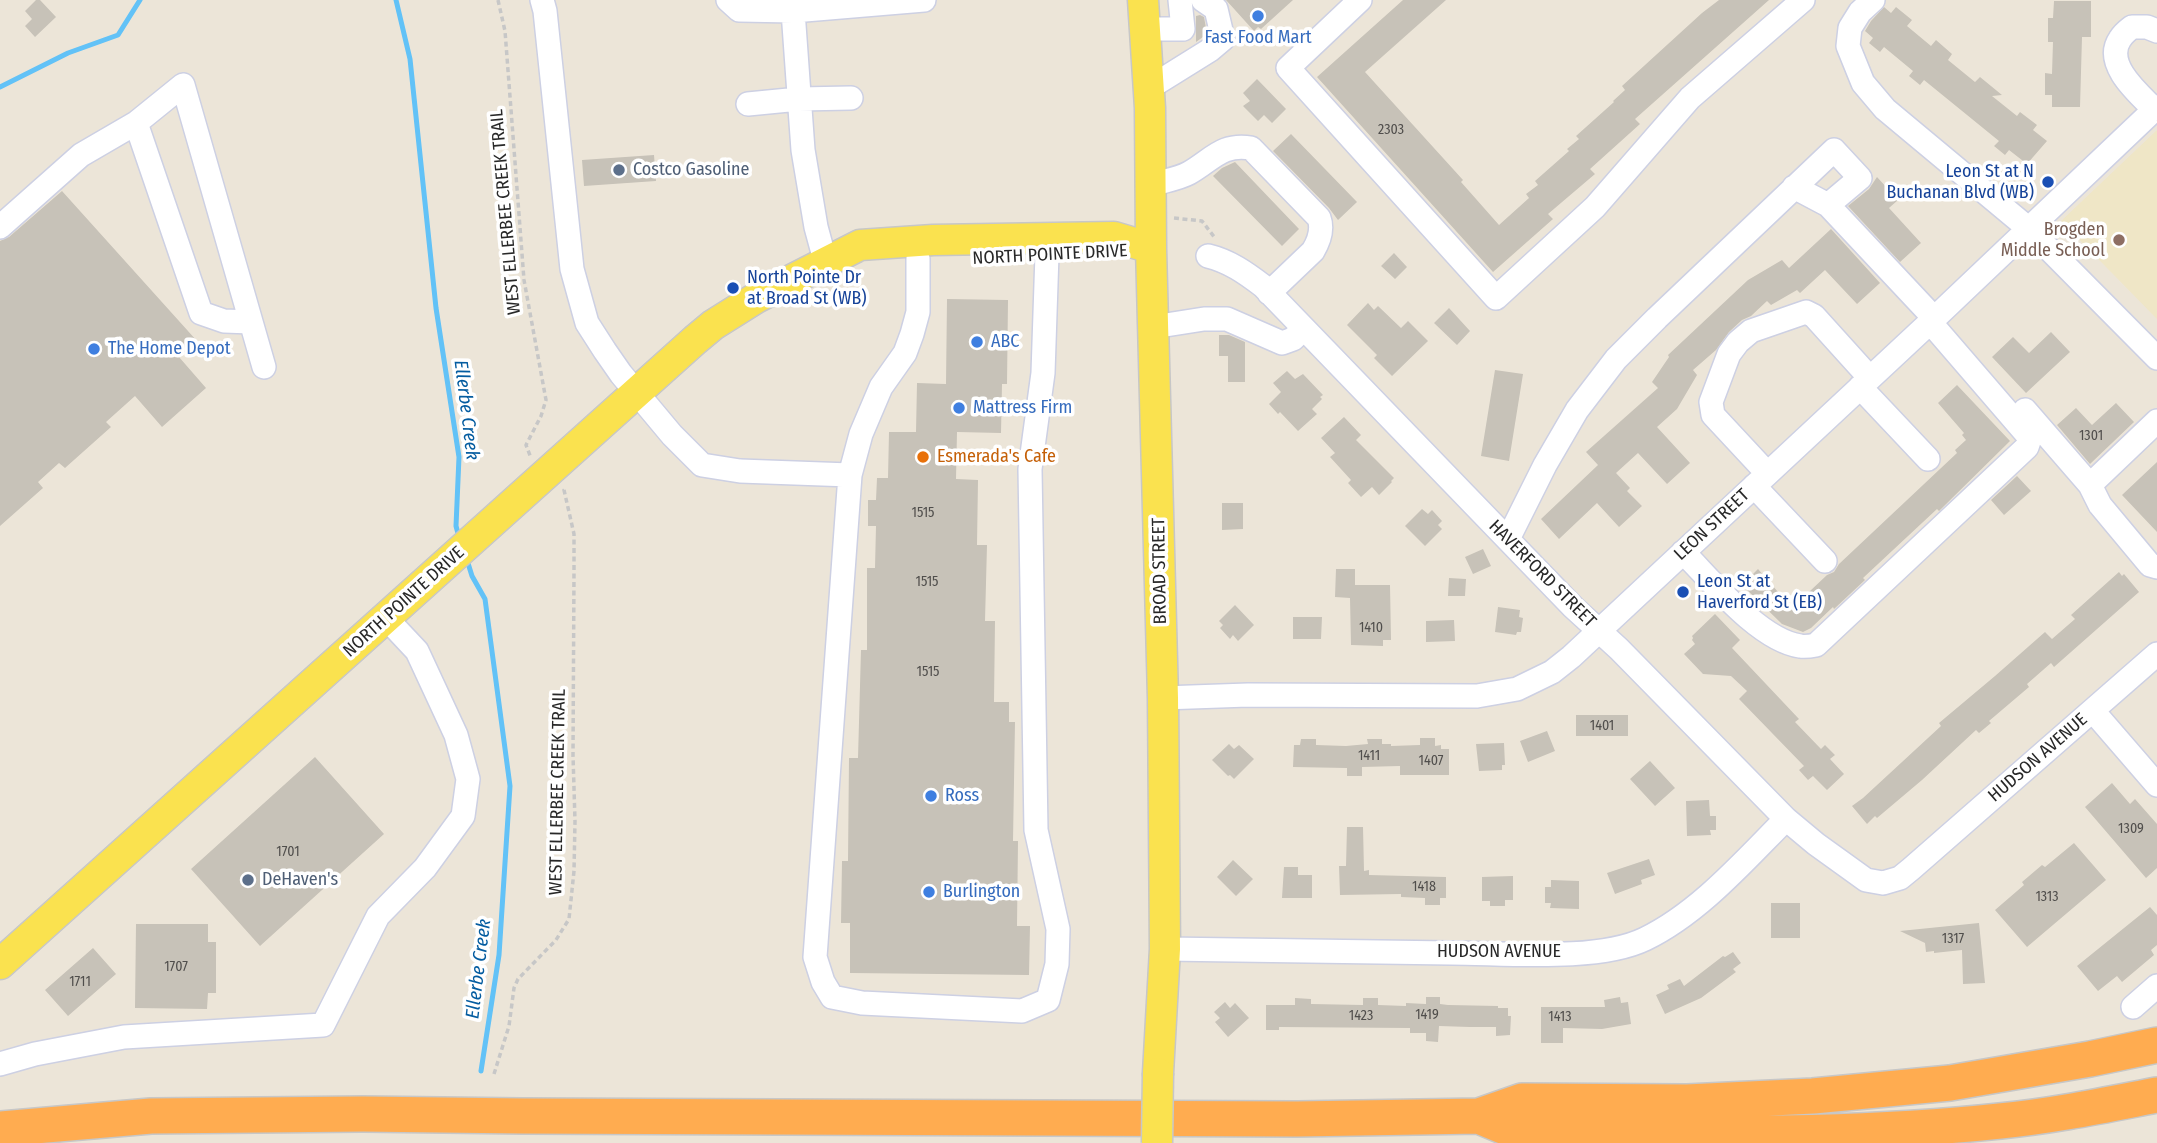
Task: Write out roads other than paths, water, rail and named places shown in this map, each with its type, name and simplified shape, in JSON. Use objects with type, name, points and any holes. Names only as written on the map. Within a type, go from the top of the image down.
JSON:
[{"type":"highway","points":[[0,1129],[151,1116],[363,1114],[1255,1119],[1479,1116],[1522,1101],[1687,1102],[1814,1096],[1950,1083],[2157,1045]]},
{"type":"highway","points":[[1479,1116],[1522,1134],[1902,1129],[2002,1121],[2157,1095]]},
{"type":"main road","name":"BROAD STREET","points":[[1143,0],[1149,88],[1163,698],[1165,949],[1157,1143]]},
{"type":"main road","name":"NORTH POINTE DRIVE","points":[[0,964],[713,325],[756,298],[860,245],[933,240],[1114,237],[1151,248]]},
{"type":"main road","name":"NORTH POINTE DRIVE","points":[[826,264],[1118,253],[1151,248]]},
{"type":"street","points":[[542,0],[572,269],[587,323],[605,351],[672,435],[702,464],[740,471],[850,475]]},
{"type":"street","points":[[728,0],[739,10],[793,11],[924,0]]},
{"type":"street","points":[[1180,0],[1183,29],[1195,60]]},
{"type":"street","points":[[1149,88],[1223,39],[1216,9],[1203,0]]},
{"type":"street","points":[[1360,0],[1289,68],[1496,298],[1595,207],[1690,98],[1803,0]]},
{"type":"street","points":[[1873,0],[1860,12],[1850,28],[1848,46],[1863,83],[1885,109],[2029,229],[2157,358]]},
{"type":"street","points":[[793,11],[803,150],[816,227],[826,264]]},
{"type":"street","points":[[2156,108],[2123,76],[2116,58],[2118,40],[2132,27],[2147,27],[2157,31]]},
{"type":"street","points":[[1145,29],[1183,29]]},
{"type":"street","points":[[0,227],[81,155],[136,123],[183,85],[264,367]]},
{"type":"street","points":[[748,104],[851,98]]},
{"type":"street","name":"LEON STREET","points":[[1163,698],[1248,695],[1477,696],[1517,689],[1552,672],[1935,318],[2156,108]]},
{"type":"street","points":[[136,123],[201,313],[224,321],[251,322]]},
{"type":"street","points":[[1151,185],[1188,174],[1228,148],[1251,148],[1321,223],[1318,242],[1313,251],[1269,293]]},
{"type":"street","points":[[1508,540],[1577,410],[1616,359],[1834,149],[1860,178],[1828,205]]},
{"type":"street","points":[[1794,187],[1828,205],[2090,485],[2101,505],[2151,565],[2157,567]]},
{"type":"street","points":[[919,259],[918,312],[912,334],[905,353],[881,387],[861,434],[850,475],[816,957],[823,982],[832,997],[862,1003],[1023,1011],[1048,1000],[1057,964],[1058,929],[1036,830],[1030,483],[1043,373],[1047,254]]},
{"type":"street","name":"HAVERFORD STREET","points":[[1213,257],[1250,276],[1269,293],[1508,540],[1786,820],[1866,880],[1883,883]]},
{"type":"street","points":[[1825,561],[1713,415],[1711,402],[1729,354],[1738,342],[1751,331],[1806,312],[1814,316],[1928,459]]},
{"type":"street","points":[[1683,552],[1743,613],[1768,632],[1802,647],[1816,645],[1826,636],[2027,447],[2030,438],[1935,318]]},
{"type":"street","points":[[1153,327],[1204,319],[1227,319],[1282,343],[1293,339],[1303,329]]},
{"type":"street","points":[[2090,485],[2157,421]]},
{"type":"street","points":[[0,1064],[36,1054],[124,1037],[323,1025],[378,916],[425,868],[463,816],[468,779],[456,735],[417,651],[386,618]]},
{"type":"street","name":"HUDSON AVENUE","points":[[1883,883],[1900,878],[1911,869],[2157,654]]},
{"type":"street","points":[[2093,711],[2157,785]]},
{"type":"street","name":"HUDSON AVENUE","points":[[1165,949],[1532,954],[1611,949],[1643,940],[1695,907],[1786,820]]},
{"type":"street","points":[[2133,1006],[2157,986]]},
{"type":"waterway","points":[[0,87],[68,53],[118,35],[140,0]]},
{"type":"waterway","name":"Ellerbe Creek","points":[[396,0],[410,59],[436,308],[459,457],[456,526],[459,537]]},
{"type":"waterway","name":"Ellerbe Creek","points":[[467,560],[472,576],[485,599],[510,786],[499,955],[481,1071]]},
{"type":"place","name":"Fast Food Mart","points":[[1258,16]]},
{"type":"place","name":"Costco Gasoline","points":[[619,170]]},
{"type":"place","name":"Leon St at N Buchanan Blvd (WB)","points":[[2048,182]]},
{"type":"place","name":"Brogden Middle School","points":[[2119,240]]},
{"type":"place","name":"North Pointe Dr at Broad St (WB)","points":[[733,288]]},
{"type":"place","name":"ABC","points":[[977,342]]},
{"type":"place","name":"The Home Depot","points":[[94,349]]},
{"type":"place","name":"Mattress Firm","points":[[959,408]]},
{"type":"place","name":"Esmerada's Cafe","points":[[923,457]]},
{"type":"place","name":"Leon St at Haverford St (EB)","points":[[1683,592]]},
{"type":"place","name":"Ross","points":[[931,796]]},
{"type":"place","name":"DeHaven's","points":[[248,880]]},
{"type":"place","name":"Burlington","points":[[929,892]]}]
